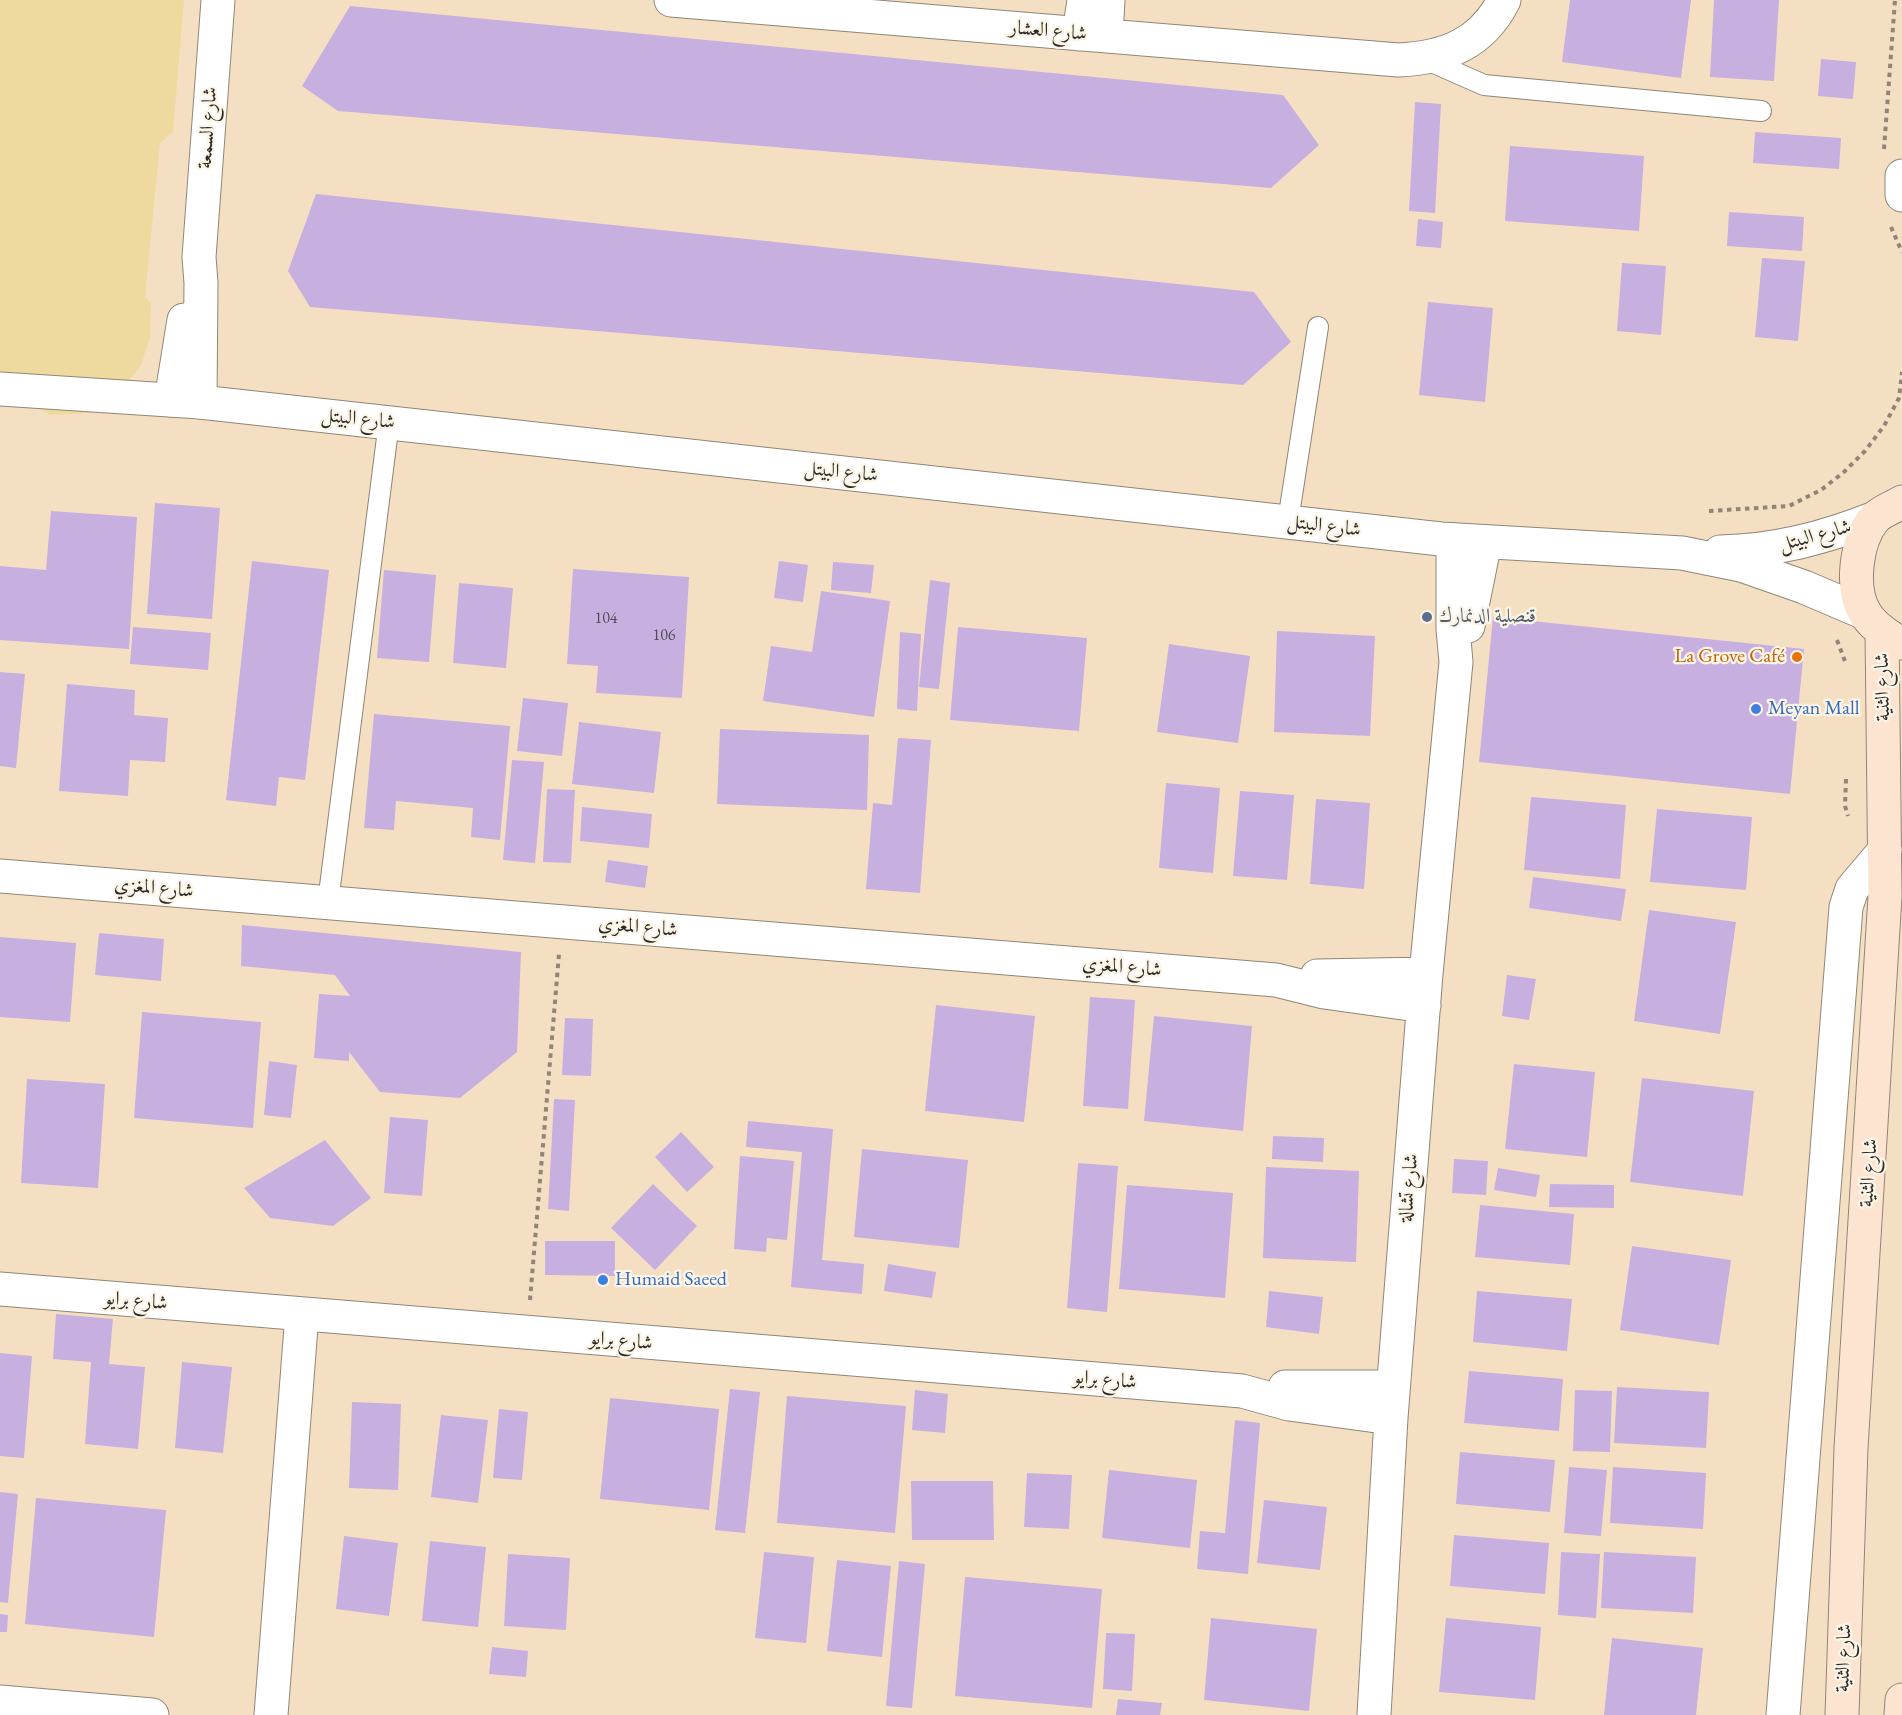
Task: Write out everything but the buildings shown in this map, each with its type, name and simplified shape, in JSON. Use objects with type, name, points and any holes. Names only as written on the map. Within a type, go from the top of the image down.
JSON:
[{"type":"main road","name":"شارع الثنية","points":[[1842,1715],[1851,1448],[1884,941],[1886,850],[1883,629],[1857,588],[1857,564],[1863,541],[1888,510]]},
{"type":"main road","points":[[1901,1715],[1902,1703]]},
{"type":"street","name":"شارع السمعة","points":[[186,401],[188,295],[199,257],[218,0]]},
{"type":"street","points":[[1084,0],[1093,35]]},
{"type":"street","points":[[1093,35],[1108,0]]},
{"type":"street","name":"شارع العشار","points":[[687,1],[1383,59],[1425,59],[1452,51],[1478,35],[1497,13],[1504,0]]},
{"type":"street","points":[[1893,163],[1895,206]]},
{"type":"street","name":"شارع البيتل","points":[[0,389],[186,401],[389,422],[1469,541],[1709,557],[1773,576],[1835,599],[1883,629]]},
{"type":"street","name":"شارع البيتل","points":[[1682,554],[1743,552],[1778,548],[1843,531],[1888,510]]},
{"type":"street","name":"شارع تشالة","points":[[1374,1715],[1392,1402],[1426,974],[1456,662],[1454,629],[1469,541]]},
{"type":"street","points":[[1783,1715],[1846,907],[1852,889],[1886,850]]},
{"type":"street","name":"شارع المغزي","points":[[0,876],[1276,980],[1324,992],[1424,1006]]},
{"type":"street","name":"شارع المغزي","points":[[1276,980],[1325,975],[1426,974]]},
{"type":"street","name":"شارع برايو","points":[[0,1290],[1242,1391],[1289,1404],[1392,1402]]},
{"type":"street","points":[[271,1715],[302,1314]]},
{"type":"street","points":[[0,1702],[152,1715]]},
{"type":"lane","points":[[1425,59],[1484,85],[1761,111]]},
{"type":"lane","points":[[1287,521],[1318,327]]},
{"type":"lane","points":[[328,902],[389,422]]},
{"type":"path","points":[[1893,163],[1895,0]]},
{"type":"path","points":[[1895,206],[1902,252]]},
{"type":"path","points":[[1709,511],[1789,506],[1821,490],[1865,451],[1884,426],[1899,398],[1902,372]]},
{"type":"path","points":[[528,1333],[562,921]]},
{"type":"sand","points":[[0,0],[184,0],[173,132],[160,143],[145,297],[151,303],[150,337],[141,365],[119,394],[89,413],[51,415],[0,389]]},
{"type":"place","name":"قنصلية الدنمارك","points":[[1427,617]]},
{"type":"place","name":"La Grove Café","points":[[1797,657]]},
{"type":"place","name":"Meyan Mall","points":[[1756,709]]},
{"type":"place","name":"Humaid Saeed","points":[[603,1280]]}]
